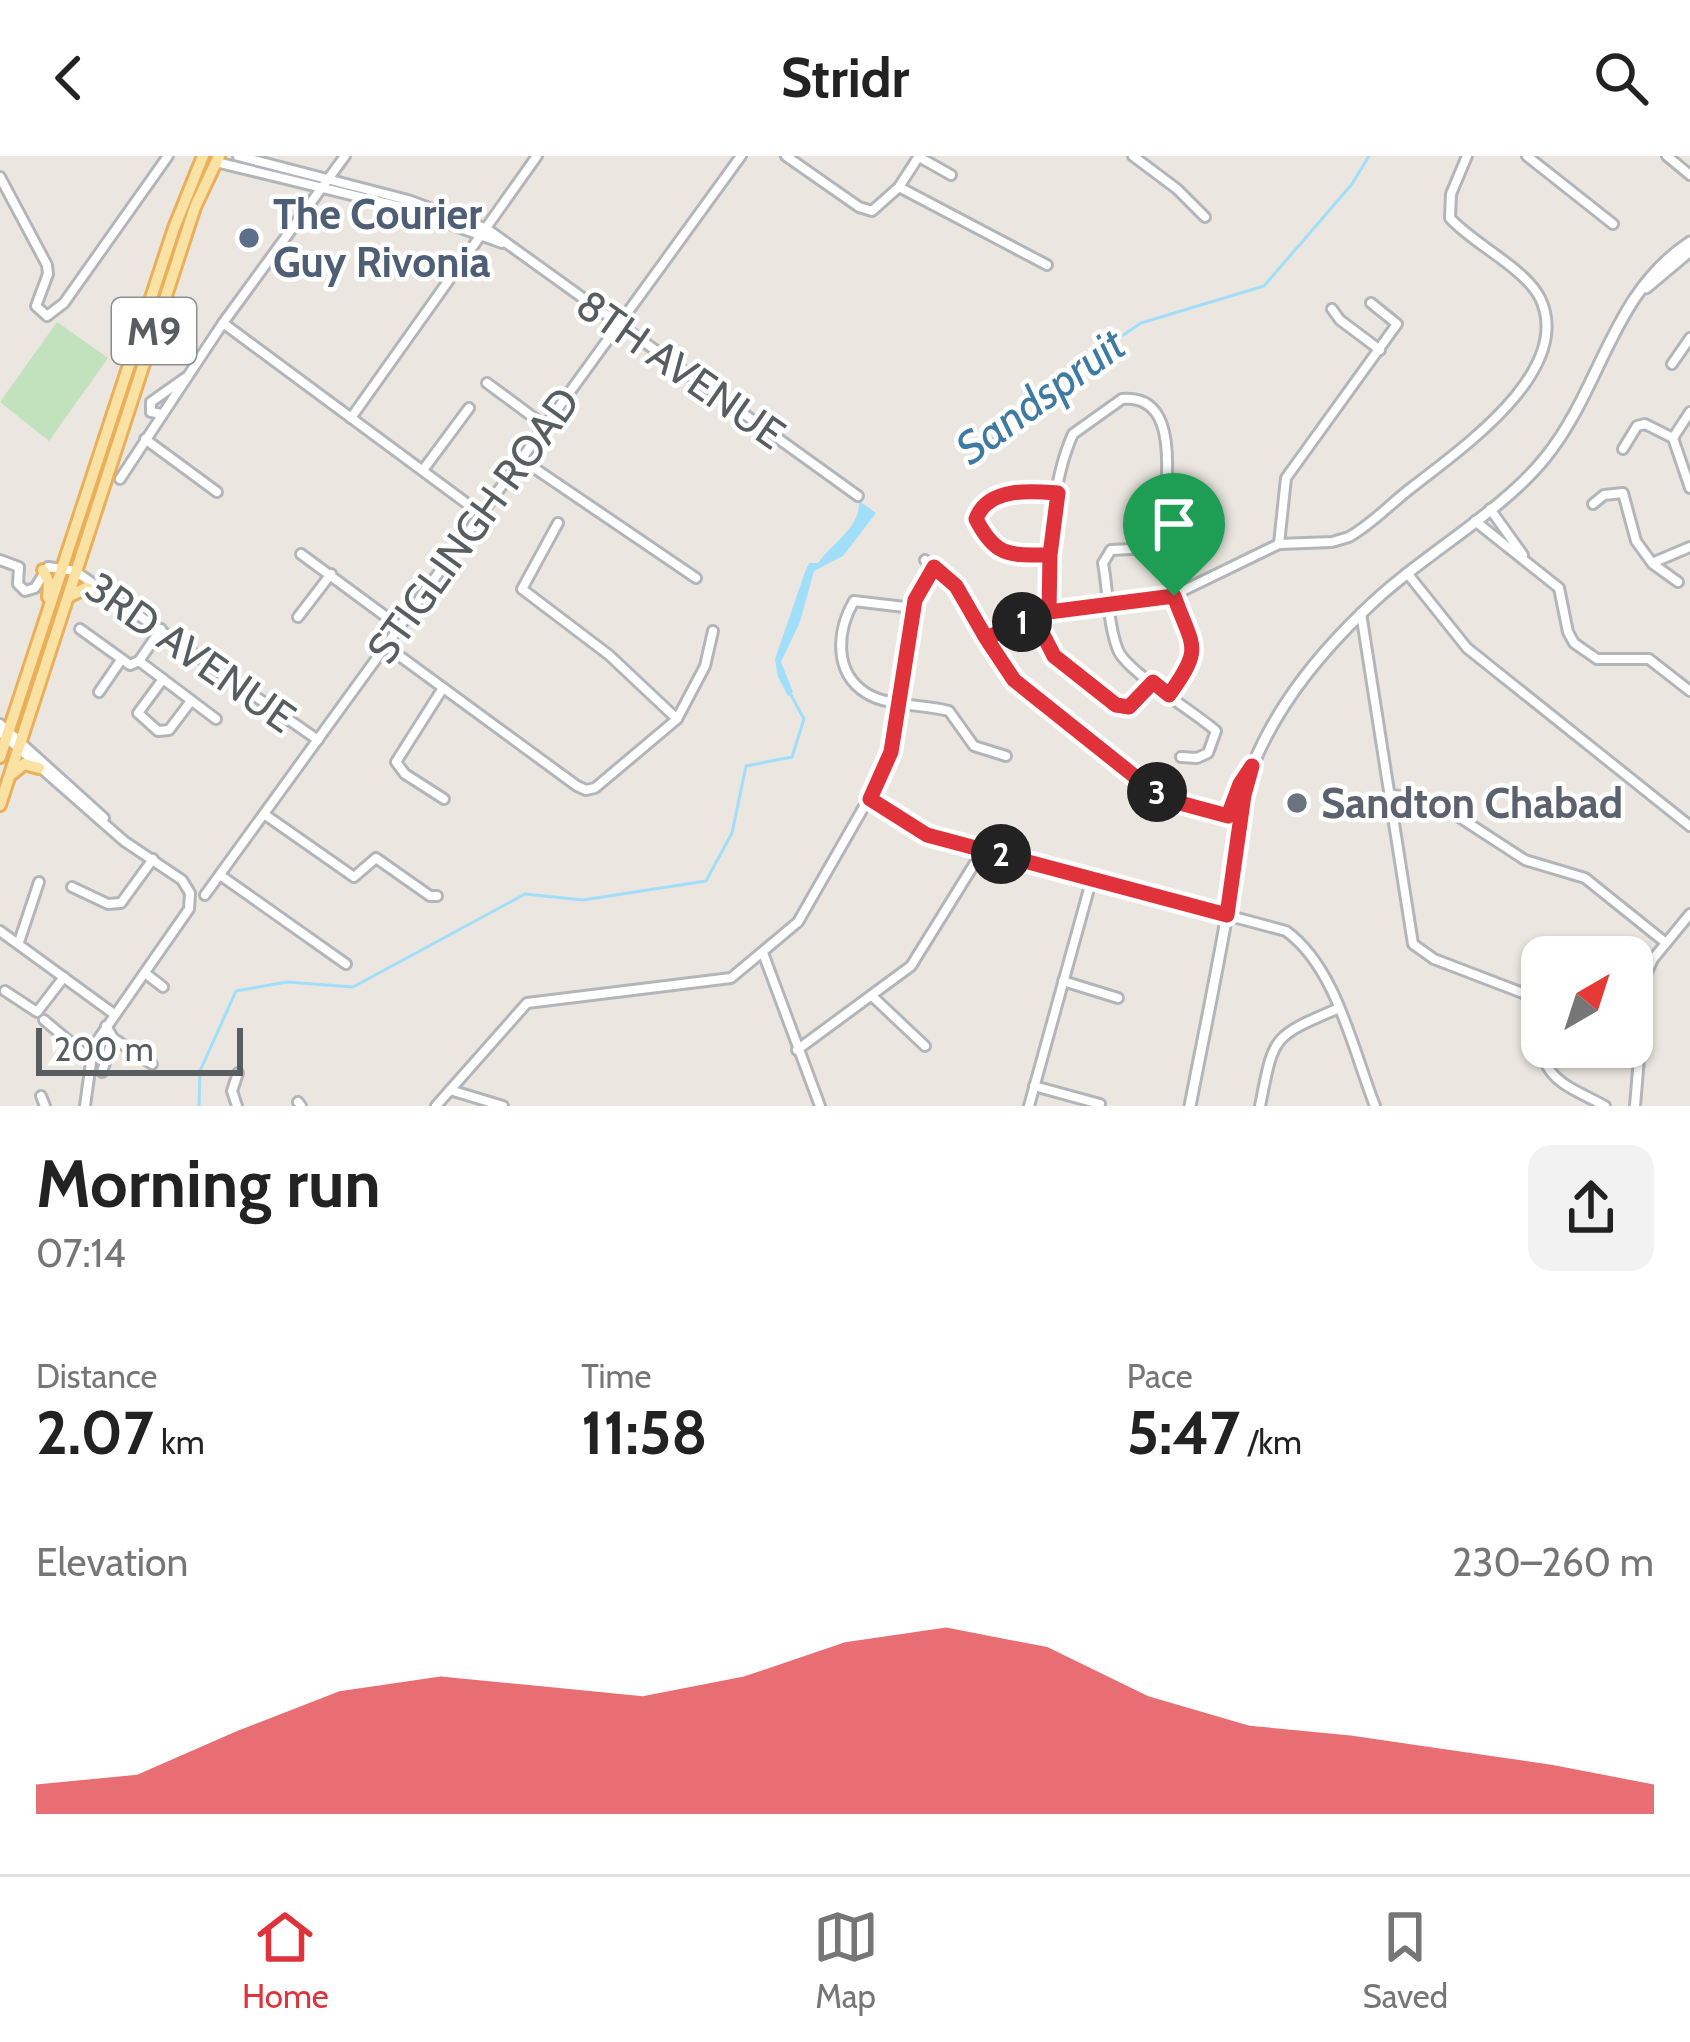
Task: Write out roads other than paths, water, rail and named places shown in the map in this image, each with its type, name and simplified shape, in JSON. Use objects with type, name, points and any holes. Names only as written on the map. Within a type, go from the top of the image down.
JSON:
[{"type":"main road","name":"M9","points":[[0,806],[67,598],[69,570],[174,229],[203,156]]},
{"type":"main road","name":"M9","points":[[0,757],[3,728],[18,702],[69,570],[195,207],[218,159]]},
{"type":"main road","points":[[1228,816],[1240,784],[1304,677],[1361,613],[1530,474],[1556,443],[1637,290],[1661,263],[1690,242]]},
{"type":"main road","points":[[1610,343],[1652,281],[1690,251]]},
{"type":"main road","points":[[39,640],[50,589],[43,570]]},
{"type":"main road","points":[[67,598],[86,588],[104,593]]},
{"type":"main road","points":[[8,779],[23,764],[39,768]]},
{"type":"main road","points":[[1190,1106],[1252,766]]},
{"type":"street","points":[[0,177],[47,265],[36,306],[47,316],[64,303],[168,156]]},
{"type":"street","points":[[238,156],[407,204],[485,233]]},
{"type":"street","points":[[120,479],[223,323],[345,156]]},
{"type":"street","points":[[351,418],[537,156]]},
{"type":"street","name":"STIGLINGH ROAD","points":[[206,895],[741,156]]},
{"type":"street","points":[[786,156],[865,210],[879,208],[919,156],[951,175]]},
{"type":"street","points":[[1133,156],[1205,217]]},
{"type":"street","points":[[986,638],[1049,612],[1174,596],[1279,544],[1333,542],[1360,531],[1486,430],[1528,377],[1546,332],[1542,303],[1534,288],[1450,218],[1451,194],[1467,156]]},
{"type":"street","points":[[1526,156],[1613,224]]},
{"type":"street","points":[[1667,156],[1690,175]]},
{"type":"street","points":[[218,159],[321,190],[407,204]]},
{"type":"street","points":[[899,187],[1047,265]]},
{"type":"street","name":"8TH AVENUE","points":[[485,233],[858,496]]},
{"type":"street","points":[[1279,544],[1286,478],[1394,332],[1396,321],[1371,303]]},
{"type":"street","points":[[1332,309],[1339,320],[1380,350]]},
{"type":"street","points":[[223,323],[482,514]]},
{"type":"street","points":[[1672,364],[1690,338]]},
{"type":"street","points":[[163,414],[151,412],[151,402],[187,377]]},
{"type":"street","points":[[487,383],[544,426]]},
{"type":"street","points":[[1049,612],[1058,493],[1073,434],[1126,397],[1148,405],[1161,419],[1168,437],[1167,474]]},
{"type":"street","points":[[422,470],[469,408]]},
{"type":"street","points":[[1673,438],[1690,412]]},
{"type":"street","points":[[1623,449],[1637,426],[1645,424],[1673,438],[1687,466],[1690,488]]},
{"type":"street","points":[[145,439],[217,492]]},
{"type":"street","points":[[520,459],[696,578]]},
{"type":"street","points":[[1050,555],[1005,554],[983,532],[976,516],[991,500],[1020,491],[1058,493]]},
{"type":"street","points":[[1594,504],[1604,495],[1628,491],[1636,541],[1652,563],[1678,583]]},
{"type":"street","points":[[1489,508],[1525,558]]},
{"type":"street","points":[[1474,520],[1561,591],[1574,643],[1602,660],[1649,658],[1690,691]]},
{"type":"street","points":[[558,523],[522,589],[610,655],[677,719]]},
{"type":"street","points":[[1652,563],[1690,547]]},
{"type":"street","points":[[1169,695],[1194,656],[1174,596],[1153,549],[1111,550],[1102,563],[1120,654],[1169,695],[1216,731],[1208,753],[1181,757]]},
{"type":"street","points":[[301,554],[400,627]]},
{"type":"street","points":[[0,560],[19,567],[18,584],[25,591],[35,587],[43,570],[69,570]]},
{"type":"street","points":[[925,560],[956,586],[1014,680],[1143,783],[1180,803],[1240,819]]},
{"type":"street","points":[[436,1106],[519,1009],[536,999],[725,980],[801,918],[870,799],[891,752],[913,608],[934,567]]},
{"type":"street","name":"3RD AVENUE","points":[[69,570],[318,740]]},
{"type":"street","points":[[1407,573],[1467,648],[1690,826]]},
{"type":"street","points":[[298,617],[331,574]]},
{"type":"street","points":[[913,608],[857,599],[850,607],[839,650],[842,663],[862,691],[949,710],[974,746],[1006,756]]},
{"type":"street","points":[[1361,613],[1413,944],[1434,959],[1528,995],[1537,1016],[1546,1069],[1605,1106]]},
{"type":"street","points":[[1034,617],[1051,653],[1116,705],[1132,706],[1153,682]]},
{"type":"street","points":[[80,629],[130,665],[139,661],[160,629]]},
{"type":"street","points":[[386,646],[586,790],[595,788],[677,719],[705,666],[713,631]]},
{"type":"street","points":[[99,692],[121,660]]},
{"type":"street","points":[[139,661],[216,719]]},
{"type":"street","points":[[163,679],[138,713],[158,731],[169,730],[191,700]]},
{"type":"street","points":[[443,688],[396,762],[405,774],[444,799]]},
{"type":"street","points":[[3,728],[39,768],[136,847]]},
{"type":"street","points":[[19,745],[136,847],[182,880],[190,893],[189,909],[106,1026],[92,1055],[85,1106]]},
{"type":"street","points":[[1389,794],[1427,798],[1525,860],[1585,878],[1666,943]]},
{"type":"street","points":[[870,799],[927,835],[1292,935],[1324,980],[1375,1106]]},
{"type":"street","points":[[264,814],[354,877],[376,858],[430,896],[437,896]]},
{"type":"street","points":[[797,1050],[920,956],[983,850]]},
{"type":"street","points":[[72,886],[108,904],[121,903],[153,859]]},
{"type":"street","points":[[220,875],[346,964]]},
{"type":"street","points":[[1029,1106],[1092,878]]},
{"type":"street","points":[[19,943],[39,882]]},
{"type":"street","points":[[1635,1106],[1646,974],[1690,914]]},
{"type":"street","points":[[1,932],[114,1014]]},
{"type":"street","points":[[763,953],[818,1106]]},
{"type":"street","points":[[145,973],[163,987]]},
{"type":"street","points":[[5,991],[37,1012],[64,977]]},
{"type":"street","points":[[1063,980],[1118,998]]},
{"type":"street","points":[[872,996],[925,1046]]},
{"type":"street","points":[[1260,1106],[1271,1050],[1281,1035],[1337,1009]]},
{"type":"street","points":[[44,1020],[92,1055]]},
{"type":"street","points":[[106,1026],[113,1038],[152,1064]]},
{"type":"street","points":[[102,1072],[113,1038]]},
{"type":"street","points":[[237,1106],[232,1091],[238,1073]]},
{"type":"street","points":[[1034,1086],[1100,1104]]},
{"type":"street","points":[[450,1090],[503,1106]]},
{"type":"water","points":[[859,501],[876,513],[843,556],[814,571],[800,622],[781,662],[793,692],[788,696],[775,659],[805,572],[809,563],[818,563],[851,527]]},
{"type":"waterway","name":"Sandspruit","points":[[980,450],[999,433],[1005,416],[1141,323],[1264,286],[1352,184],[1369,156]]},
{"type":"waterway","name":"Sandspruit","points":[[199,1106],[200,1071],[236,991],[287,982],[353,987],[525,894],[583,900],[706,881],[732,833],[746,766],[792,757],[804,719],[791,695]]},
{"type":"place","name":"The Courier Guy Rivonia","points":[[249,238]]},
{"type":"place","name":"Sandton Chabad","points":[[1297,803]]}]
